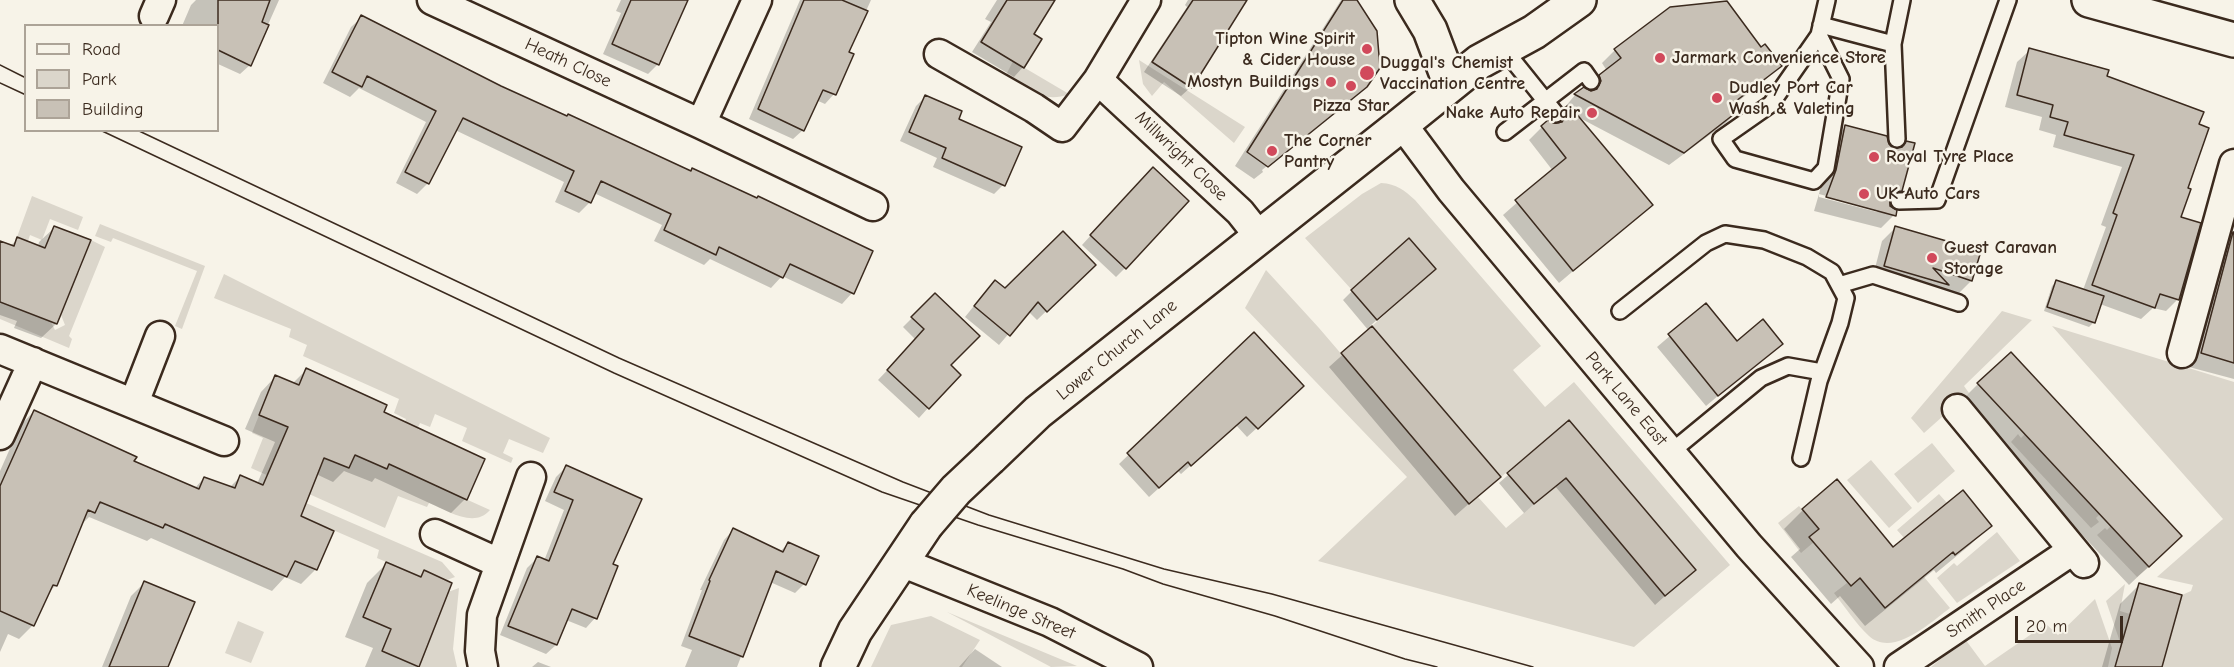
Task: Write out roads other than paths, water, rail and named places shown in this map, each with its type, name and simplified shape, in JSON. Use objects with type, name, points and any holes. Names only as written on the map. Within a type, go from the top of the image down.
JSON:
[{"type":"main road","points":[[1412,0],[1430,30],[1450,83]]},
{"type":"main road","points":[[1491,55],[1540,0]]},
{"type":"main road","points":[[1491,55],[1534,32],[1579,0]]},
{"type":"main road","points":[[2089,0],[2140,8],[2234,40]]},
{"type":"main road","name":"Lower Church Lane","points":[[838,667],[855,631],[926,525],[956,490],[1038,412],[1402,124],[1450,83],[1491,55]]},
{"type":"street","name":"Heath Close","points":[[435,0],[873,206]]},
{"type":"street","points":[[701,124],[757,0]]},
{"type":"street","points":[[939,54],[1034,108],[1062,127],[1098,80],[1143,1]]},
{"type":"street","name":"Millwright Close","points":[[1098,80],[1240,212],[1259,236]]},
{"type":"street","name":"Park Lane East","points":[[1402,124],[1451,190],[1749,546],[1859,667]]},
{"type":"street","points":[[2182,353],[2234,164]]},
{"type":"street","points":[[134,403],[160,336]]},
{"type":"street","points":[[0,349],[224,441]]},
{"type":"street","points":[[0,435],[33,362]]},
{"type":"street","name":"Smith Place","points":[[1899,667],[2079,557],[1957,409]]},
{"type":"street","points":[[483,667],[480,651],[482,615],[531,477]]},
{"type":"street","points":[[435,534],[499,563]]},
{"type":"street","name":"Keelinge Street","points":[[901,562],[1050,622],[1138,667]]},
{"type":"lane","points":[[1820,30],[1841,79],[1826,168],[1814,181],[1735,159],[1721,139],[1771,104],[1820,30],[1827,0]]},
{"type":"lane","points":[[1897,139],[1893,44],[1902,0]]},
{"type":"lane","points":[[1899,201],[1937,200],[2008,0]]},
{"type":"lane","points":[[1820,30],[1893,44]]},
{"type":"lane","points":[[1491,55],[1546,100],[1556,114]]},
{"type":"lane","points":[[1505,132],[1584,71],[1591,81]]},
{"type":"lane","points":[[1620,311],[1706,243],[1725,234],[1764,240],[1807,257],[1832,272],[1846,298],[1840,323],[1822,372],[1801,458]]},
{"type":"lane","points":[[1839,285],[1873,275],[1959,303]]},
{"type":"lane","points":[[1671,452],[1761,378],[1788,366],[1822,372]]},
{"type":"tram line","points":[[0,65],[24,77]]},
{"type":"tram line","points":[[0,83],[24,94]]},
{"type":"tram line","points":[[104,132],[614,373],[882,492],[978,525],[1123,569],[1163,584],[1275,616],[1405,659],[1437,667]]},
{"type":"tram line","points":[[141,132],[619,358],[903,482],[989,515],[1164,569],[1272,594],[1533,667]]},
{"type":"place","name":"Tipton Wine Spirit & Cider House","points":[[1367,49]]},
{"type":"place","name":"Jarmark Convenience Store","points":[[1660,58]]},
{"type":"place","name":"Duggal's Chemist Vaccination Centre","points":[[1367,73]]},
{"type":"place","name":"Mostyn Buildings","points":[[1331,82]]},
{"type":"place","name":"Pizza Star","points":[[1351,86]]},
{"type":"place","name":"Dudley Port Car Wash & Valeting","points":[[1717,98]]},
{"type":"place","name":"Nake Auto Repair","points":[[1592,113]]},
{"type":"place","name":"The Corner Pantry","points":[[1272,151]]},
{"type":"place","name":"Royal Tyre Place","points":[[1874,157]]},
{"type":"place","name":"UK Auto Cars","points":[[1864,194]]},
{"type":"place","name":"Guest Caravan Storage","points":[[1932,258]]}]
